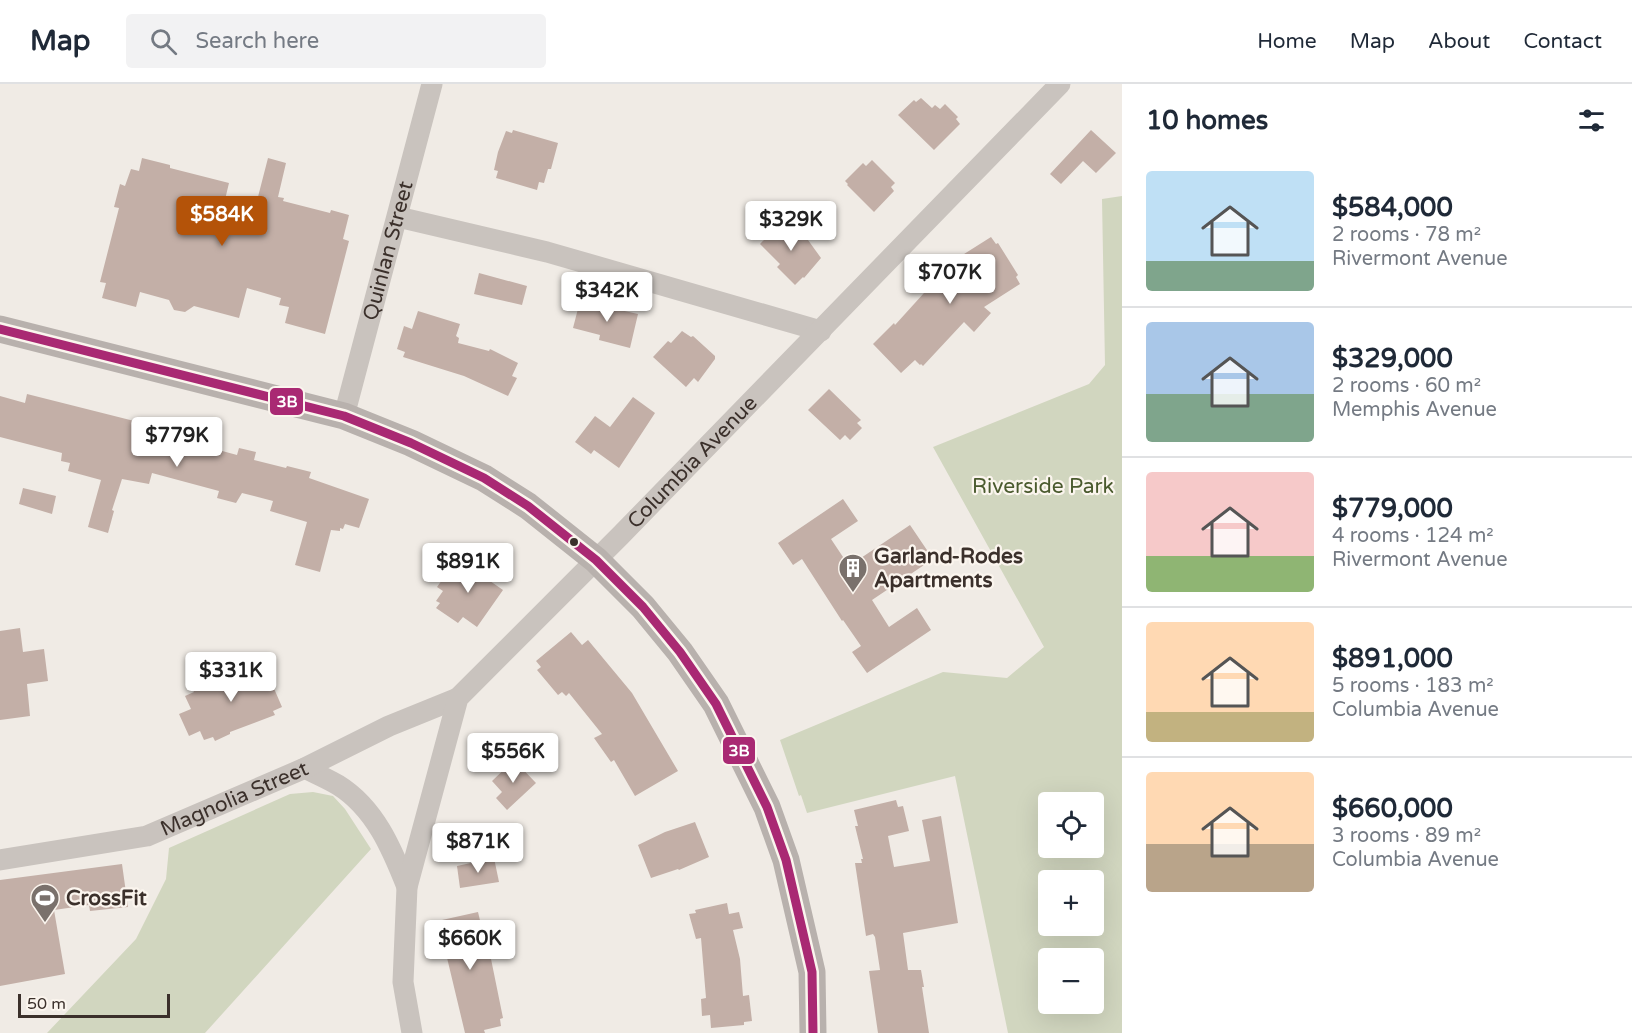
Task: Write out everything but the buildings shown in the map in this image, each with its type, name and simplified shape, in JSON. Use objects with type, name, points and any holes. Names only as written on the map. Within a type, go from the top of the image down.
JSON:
[{"type":"main road","points":[[0,329],[344,416],[411,443],[484,478],[528,506],[596,560],[643,608],[680,652],[716,704],[767,807],[786,860],[812,972],[813,1033]]},
{"type":"street","name":"Quinlan Street","points":[[344,416],[432,84]]},
{"type":"street","name":"Columbia Avenue","points":[[411,1033],[403,982],[407,887],[458,698],[596,560],[1060,84]]},
{"type":"street","points":[[398,217],[547,252],[821,330]]},
{"type":"street","name":"Magnolia Street","points":[[0,860],[147,836],[305,768],[389,726],[458,698]]},
{"type":"street","name":"Columbia Avenue","points":[[305,768],[340,786],[370,814],[393,851],[407,887]]},
{"type":"green space","name":"Riverside Park","points":[[1122,196],[1122,1033],[1008,1033],[955,776],[807,813],[780,740],[943,672],[1007,678],[1044,647],[933,447],[1089,384],[1105,365],[1102,199]]},
{"type":"green space","points":[[313,792],[333,796],[345,809],[371,849],[205,1033],[47,1033],[136,939],[166,879],[169,848],[290,794]]},
{"type":"transit line","name":"3B","points":[[0,329],[344,416],[411,443],[484,478],[528,506],[596,560],[643,607],[680,652],[716,704],[767,807],[786,860],[812,972],[813,1033]]},
{"type":"place","name":"Garland-Rodes Apartments","points":[[853,594]]},
{"type":"place","name":"CrossFit","points":[[45,924]]}]
